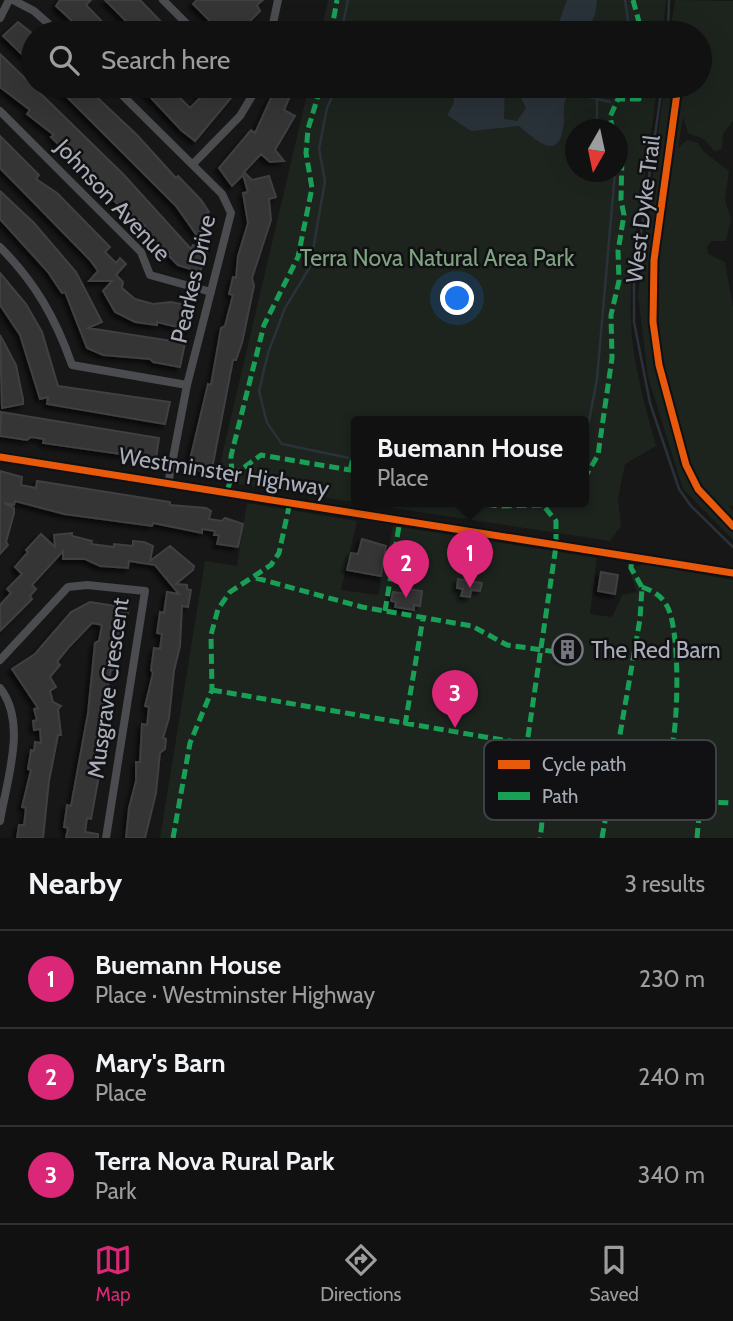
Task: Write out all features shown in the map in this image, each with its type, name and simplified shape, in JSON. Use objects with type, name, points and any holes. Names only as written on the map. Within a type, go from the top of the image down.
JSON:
[{"type":"street","points":[[0,18],[11,0],[34,11],[45,21]]},
{"type":"street","points":[[163,0],[184,21]]},
{"type":"street","points":[[274,21],[278,0]]},
{"type":"street","name":"Pearkes Drive","points":[[125,98],[222,194],[230,213],[187,385],[167,484]]},
{"type":"street","points":[[193,164],[240,116],[251,98]]},
{"type":"street","name":"Johnson Avenue","points":[[0,111],[141,252],[150,275],[211,292]]},
{"type":"street","points":[[0,247],[38,289],[61,332],[72,365],[187,385]]},
{"type":"street","name":"Westminster Highway","points":[[0,457],[733,573]]},
{"type":"street","name":"Musgrave Crescent","points":[[0,660],[68,587],[87,584],[145,592],[106,838]]},
{"type":"street","points":[[0,688],[10,706],[14,736],[0,821]]},
{"type":"green space","points":[[328,0],[666,0],[664,21],[324,21]]},
{"type":"green space","points":[[675,0],[733,1],[733,121],[723,134],[722,149],[714,151],[704,139],[688,133],[683,117],[678,148],[687,140],[698,143],[704,152],[729,171],[725,200],[731,219],[726,241],[711,241],[707,247],[708,254],[725,262],[733,307],[733,506],[729,506],[733,511],[733,540],[683,489],[648,377],[638,296],[663,98],[712,98],[712,21],[672,21]]},
{"type":"green space","name":"Terra Nova Natural Area Park","points":[[306,98],[656,98],[636,233],[631,320],[640,383],[656,446],[625,464],[618,499],[621,526],[610,541],[387,507],[589,507],[589,416],[351,416],[351,502],[216,481]]},
{"type":"green space","points":[[247,503],[357,521],[341,590],[378,595],[393,526],[597,558],[590,614],[612,617],[622,595],[637,592],[627,565],[636,567],[643,564],[733,580],[733,838],[160,838],[205,561],[237,566]]},
{"type":"shaded area","points":[[567,0],[597,0],[592,21],[559,21]]},
{"type":"shaded area","points":[[454,98],[505,98],[504,119],[517,121],[526,108],[521,98],[566,98],[562,135],[553,146],[533,138],[519,126],[471,131],[447,115]]},
{"type":"building","points":[[60,0],[91,0],[86,5],[101,21],[72,21],[56,6]]},
{"type":"building","points":[[105,0],[140,0],[160,21],[126,21]]},
{"type":"building","points":[[197,0],[263,0],[257,5],[260,11],[250,21],[210,21],[193,4]]},
{"type":"building","points":[[18,22],[21,24],[21,53],[3,36]]},
{"type":"building","points":[[0,54],[21,74],[21,98],[45,98],[124,175],[191,249],[193,245],[207,252],[200,272],[178,265],[168,255],[170,253],[145,232],[148,229],[139,219],[136,222],[98,185],[102,181],[79,165],[51,137],[54,135],[27,114],[30,110],[0,87]]},
{"type":"building","points":[[68,98],[98,98],[137,135],[176,178],[178,176],[201,200],[209,212],[205,215],[209,225],[204,228],[208,234],[200,240],[176,206]]},
{"type":"building","points":[[151,98],[180,98],[190,108],[200,98],[231,98],[195,141]]},
{"type":"building","points":[[271,98],[289,98],[284,110],[295,116],[275,150],[284,161],[270,162],[261,154],[244,172],[252,180],[269,176],[276,197],[269,199],[271,220],[252,278],[254,286],[242,343],[236,360],[233,360],[211,474],[188,468],[208,384],[211,385],[221,328],[225,326],[233,295],[229,294],[233,277],[236,278],[238,256],[248,223],[243,193],[248,192],[243,175],[232,186],[219,168],[251,130],[255,133]]},
{"type":"building","points":[[0,136],[39,175],[36,179],[57,193],[110,247],[105,252],[116,263],[120,258],[126,264],[116,275],[123,282],[122,288],[135,299],[153,304],[171,302],[195,307],[189,330],[157,322],[157,325],[135,322],[115,312],[103,291],[112,281],[89,281],[98,271],[90,260],[0,168]]},
{"type":"building","points":[[0,191],[34,223],[76,272],[102,322],[88,328],[185,343],[180,367],[153,362],[150,359],[103,355],[87,348],[65,292],[62,293],[48,272],[0,219]]},
{"type":"building","points":[[0,273],[26,304],[42,332],[58,386],[170,402],[165,424],[47,404],[48,397],[40,399],[20,335],[0,305]]},
{"type":"building","points":[[0,335],[16,365],[23,399],[23,404],[2,408]]},
{"type":"building","points":[[1,412],[159,438],[156,459],[43,443],[44,439],[31,437],[27,440],[0,436]]},
{"type":"building","points":[[0,471],[22,477],[21,485],[36,488],[37,481],[170,502],[170,505],[206,508],[211,511],[209,519],[222,521],[225,518],[243,524],[238,547],[217,544],[219,535],[214,535],[215,531],[202,529],[202,533],[153,523],[152,526],[64,514],[15,501],[14,505],[4,503],[14,508],[14,513],[6,542],[8,545],[0,554]]},
{"type":"building","points":[[72,533],[72,536],[92,541],[91,544],[114,547],[114,544],[133,546],[133,541],[144,542],[153,546],[150,561],[170,546],[194,566],[193,570],[176,584],[187,585],[187,589],[191,590],[188,607],[182,606],[180,646],[174,671],[169,718],[163,738],[166,739],[165,749],[160,753],[156,793],[145,838],[126,838],[129,808],[136,781],[136,762],[140,762],[142,724],[147,725],[149,707],[145,706],[153,673],[151,670],[154,648],[160,649],[162,634],[157,633],[160,612],[164,613],[167,592],[179,594],[155,565],[129,561],[128,568],[100,566],[85,559],[63,559],[63,551],[32,585],[36,589],[30,596],[32,599],[0,631],[0,605],[11,593],[7,589],[22,574],[15,567],[28,552],[26,550],[41,534],[55,547],[54,535]]},
{"type":"building","points":[[362,539],[386,546],[381,576],[347,570],[351,553],[358,554]]},
{"type":"building","points":[[601,572],[618,575],[615,594],[598,591]]},
{"type":"building","points":[[458,579],[482,583],[480,591],[471,590],[470,597],[461,596],[463,589],[457,588]]},
{"type":"building","points":[[407,589],[422,591],[420,606],[414,605],[414,610],[395,607],[396,602],[391,601],[393,592],[406,594]]},
{"type":"building","points":[[90,602],[129,608],[124,630],[121,630],[115,670],[111,669],[108,687],[113,688],[103,722],[107,723],[103,744],[99,744],[97,760],[101,760],[91,819],[87,818],[85,832],[98,834],[98,838],[66,838],[68,828],[64,827],[67,805],[71,806],[88,713],[95,643],[99,641],[102,625],[92,623],[57,662],[60,665],[50,677],[56,687],[50,691],[53,702],[61,706],[58,709],[61,735],[58,735],[49,781],[43,838],[17,838],[19,825],[24,825],[26,808],[22,807],[31,770],[28,769],[31,750],[34,751],[35,742],[41,743],[40,729],[34,730],[33,721],[37,720],[34,709],[38,708],[12,669],[35,654],[71,612]]},
{"type":"building","name":"The Red Barn","points":[[563,639],[577,641],[573,661],[559,658]]},
{"type":"waterway","points":[[344,21],[348,0]]},
{"type":"waterway","points":[[625,0],[628,21]]},
{"type":"waterway","points":[[668,21],[669,0]]},
{"type":"waterway","points":[[332,98],[319,149],[325,181],[310,267],[285,308],[268,353],[259,391],[267,423],[282,444],[349,458]]},
{"type":"waterway","points":[[594,98],[610,102]]},
{"type":"waterway","points":[[597,98],[597,119]]},
{"type":"waterway","points":[[660,98],[634,282],[634,322],[650,403],[679,489],[691,506],[733,547]]},
{"type":"waterway","points":[[589,421],[597,379],[614,182]]},
{"type":"marked path","points":[[333,21],[337,0]]},
{"type":"marked path","points":[[633,0],[639,21]]},
{"type":"marked path","points":[[228,488],[232,476],[231,456],[264,325],[298,257],[312,188],[306,153],[308,129],[317,98]]},
{"type":"marked path","points":[[610,119],[618,99],[639,98]]},
{"type":"marked path","points":[[589,470],[598,455],[612,358],[611,315],[619,281],[618,251],[624,215],[621,182]]},
{"type":"marked path","points":[[232,476],[261,455],[351,470]]},
{"type":"marked path","points":[[350,470],[351,466]]},
{"type":"marked path","points":[[173,838],[190,743],[212,690],[211,635],[218,609],[230,592],[271,565],[279,553],[290,502]]},
{"type":"marked path","points":[[527,740],[556,546],[556,521],[545,507]]},
{"type":"marked path","points":[[385,611],[400,520]]},
{"type":"marked path","points":[[619,740],[640,619],[642,587],[631,568],[632,557]]},
{"type":"marked path","points":[[256,578],[362,607],[472,626],[507,645],[557,652],[560,638]]},
{"type":"marked path","points":[[642,587],[662,599],[672,619],[677,684],[673,740]]},
{"type":"marked path","points":[[405,725],[423,618]]},
{"type":"marked path","points":[[212,690],[503,740]]},
{"type":"marked path","points":[[716,802],[733,803]]},
{"type":"marked path","points":[[540,838],[542,820]]},
{"type":"marked path","points":[[602,838],[605,820]]},
{"type":"marked path","points":[[697,838],[699,820]]},
{"type":"cycle path","name":"West Dyke Trail","points":[[676,98],[654,260],[653,322],[659,365],[686,465],[698,489],[733,526]]},
{"type":"cycle path","points":[[0,457],[733,573]]},
{"type":"place","name":"Buemann House","points":[[470,588]]},
{"type":"place","name":"Mary's Barn","points":[[406,598]]},
{"type":"place","name":"The Red Barn","points":[[568,650]]},
{"type":"place","name":"Terra Nova Rural Park","points":[[455,728]]}]
